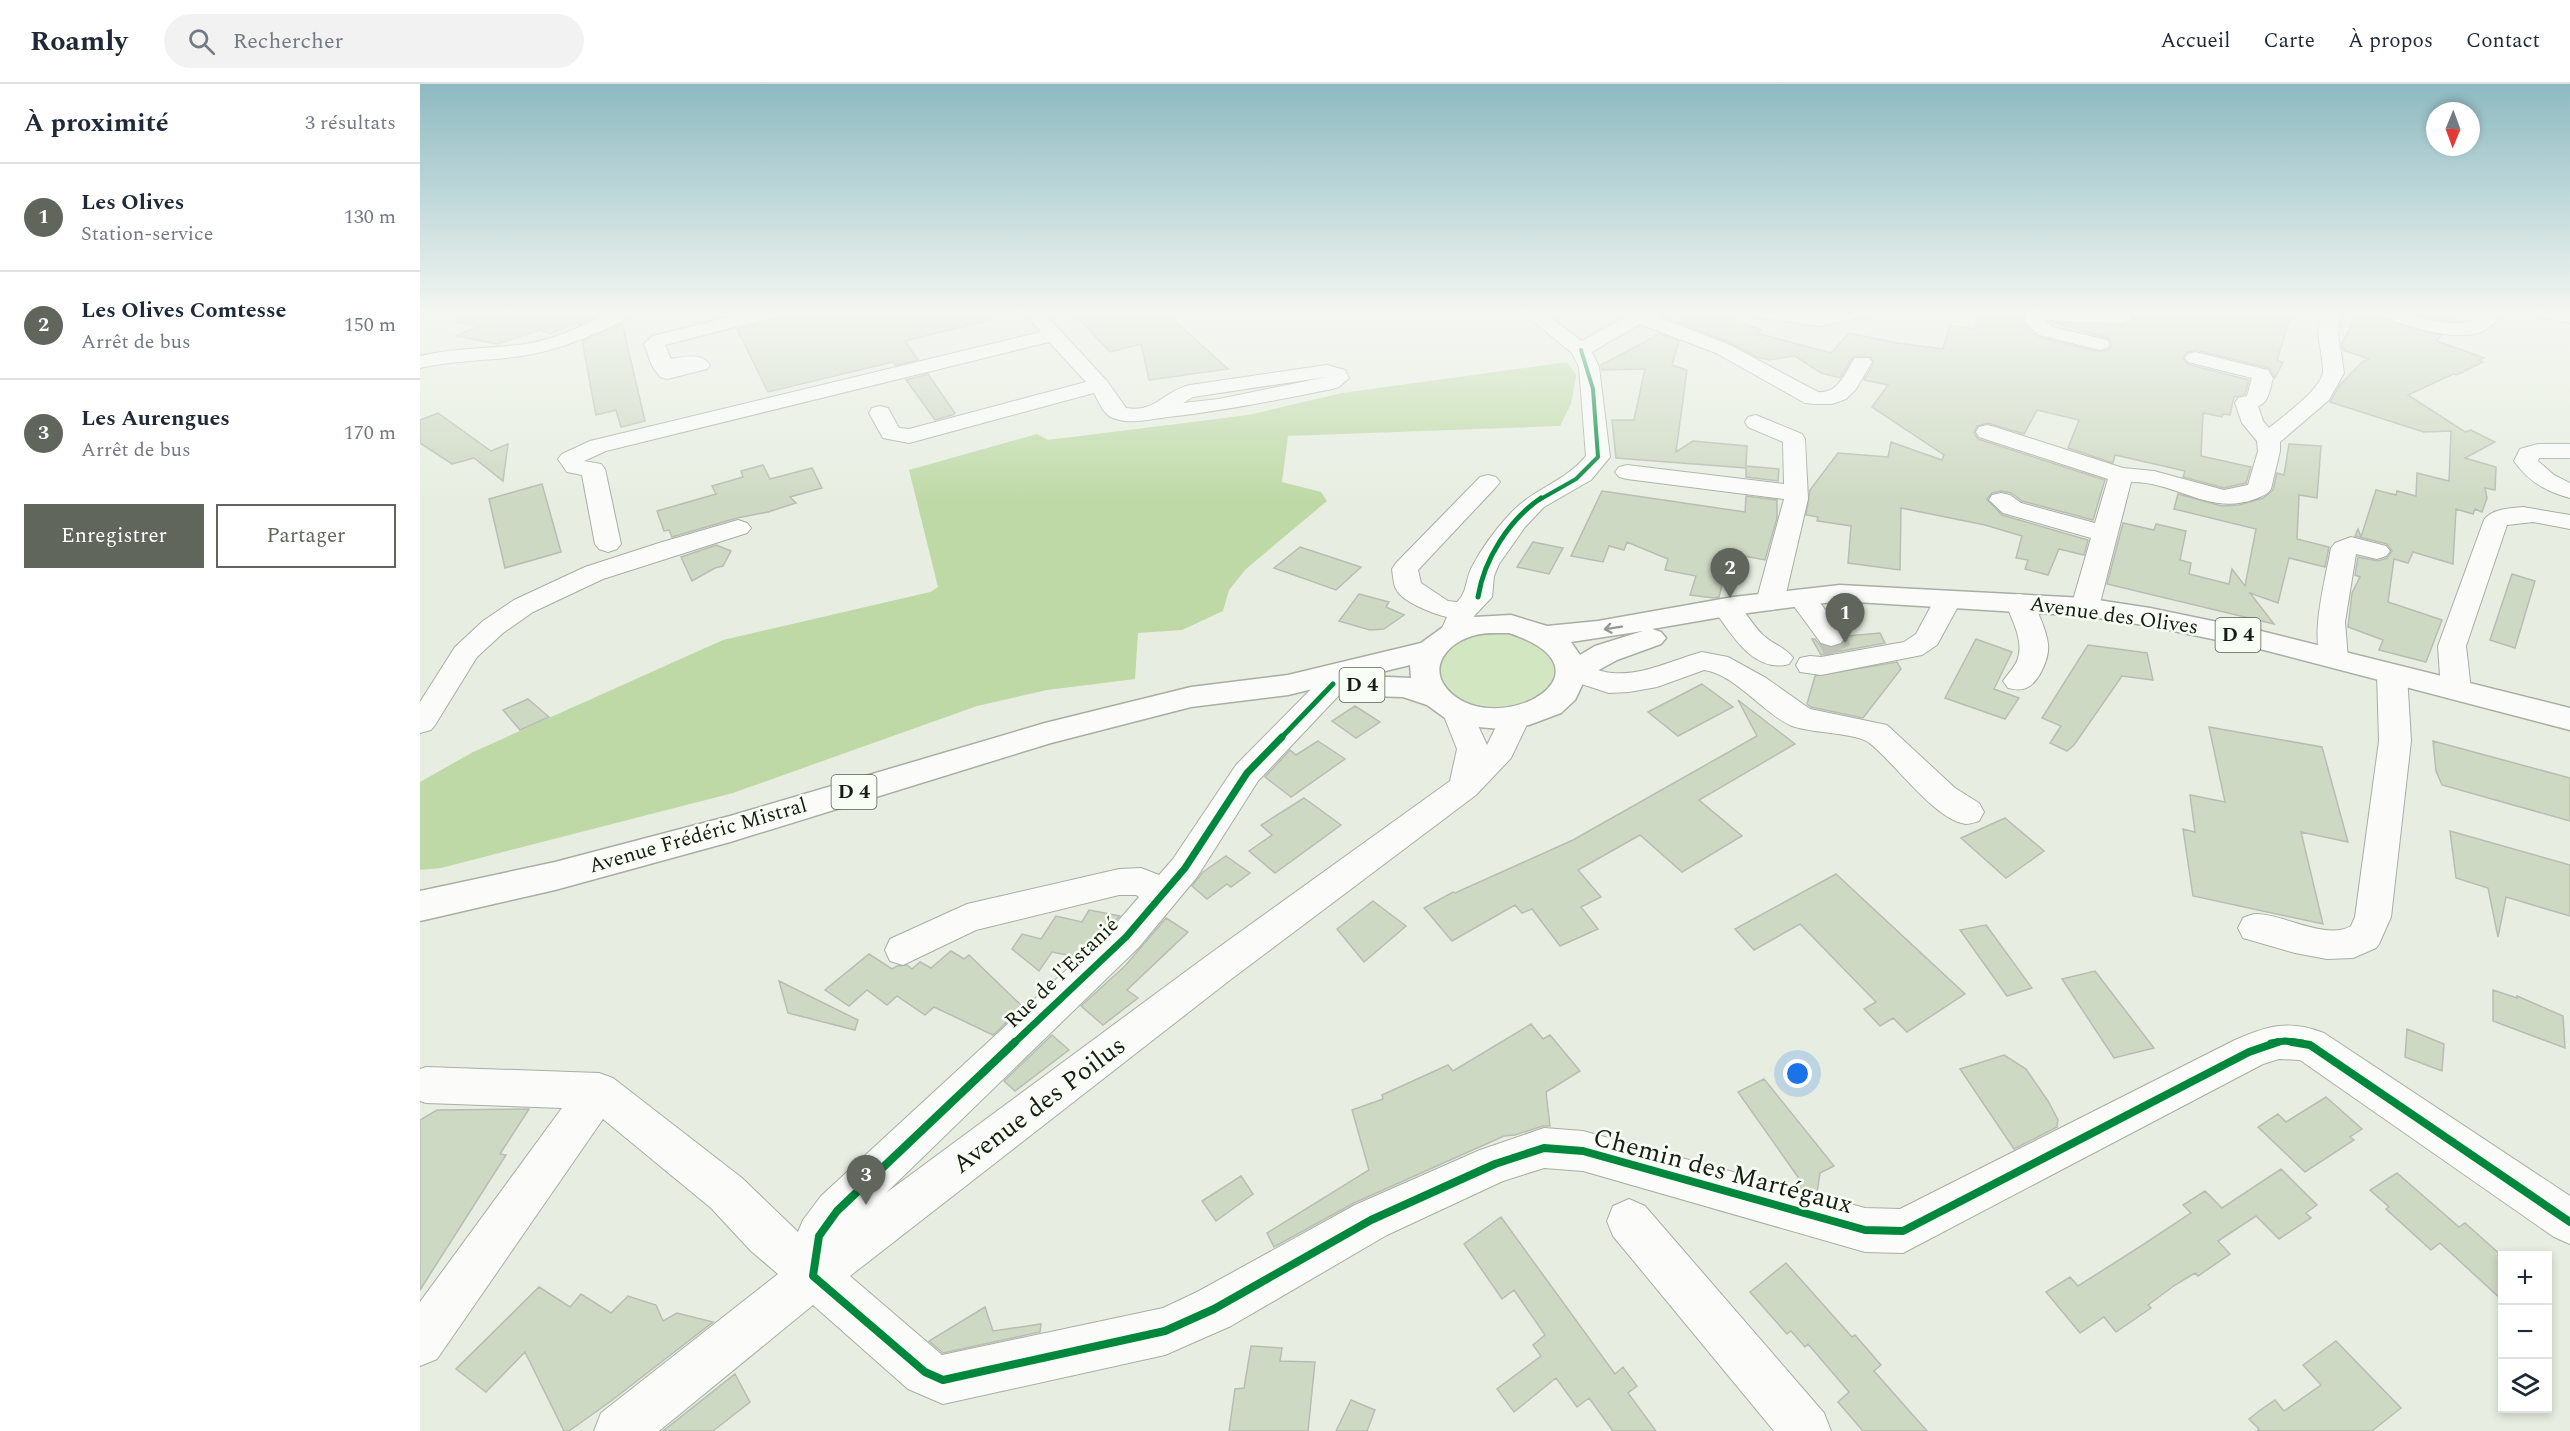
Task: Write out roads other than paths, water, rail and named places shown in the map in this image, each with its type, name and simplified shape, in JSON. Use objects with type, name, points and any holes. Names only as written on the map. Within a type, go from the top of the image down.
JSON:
[{"type":"main road","name":"Avenue des Olives","points":[[1546,635],[1807,604],[1899,597],[2085,607],[2150,617],[2261,640],[2570,719]]},
{"type":"main road","name":"Avenue des Olives","points":[[1573,671],[1606,653],[1731,613],[1770,602],[1807,604]]},
{"type":"main road","points":[[1457,623],[1511,624],[1530,628],[1546,635],[1569,657],[1573,671],[1569,686],[1557,700],[1539,711],[1515,718],[1485,718],[1446,704],[1425,682],[1424,665],[1457,623]]},
{"type":"main road","name":"Avenue Frédéric Mistral","points":[[1288,685],[1457,623]]},
{"type":"main road","name":"Avenue Frédéric Mistral","points":[[420,906],[555,876],[730,829],[1045,734],[1191,697],[1288,685],[1333,684],[1406,687],[1446,704]]},
{"type":"street","points":[[616,463],[593,469],[575,467],[570,459],[598,446],[917,375]]},
{"type":"street","points":[[674,449],[944,375]]},
{"type":"street","points":[[1090,375],[1100,385],[1112,407],[1119,413],[1131,416],[1219,405],[1332,382],[1339,378],[1338,375]]},
{"type":"street","points":[[1153,414],[1166,408],[1177,394],[1306,375]]},
{"type":"street","points":[[1457,623],[1486,564],[1516,522],[1535,502],[1584,475],[1598,457],[1590,375]]},
{"type":"street","points":[[1770,375],[1813,398],[1827,401],[1844,391],[1854,375]]},
{"type":"street","points":[[1987,432],[2050,443],[2121,475],[2142,475],[2212,495],[2250,494],[2259,489],[2269,451],[2268,440],[2253,423],[2246,403],[2256,400],[2263,378],[2261,375]]},
{"type":"street","points":[[2268,440],[2321,395],[2333,375]]},
{"type":"street","points":[[880,412],[891,433],[909,436],[1100,385]]},
{"type":"street","points":[[1756,422],[1794,438],[1796,493],[1770,602]]},
{"type":"street","points":[[2570,451],[2538,451],[2528,454],[2526,461],[2532,470],[2570,491]]},
{"type":"street","points":[[593,469],[608,544]]},
{"type":"street","points":[[1627,472],[1796,493]]},
{"type":"street","points":[[2085,607],[2121,475]]},
{"type":"street","points":[[1488,482],[1405,569],[1408,587],[1439,607],[1457,623],[1511,624]]},
{"type":"street","points":[[2001,500],[2012,508],[2105,534]]},
{"type":"street","points":[[2456,690],[2452,646],[2496,520],[2524,514],[2570,522]]},
{"type":"street","points":[[420,723],[435,705],[466,652],[496,625],[521,609],[557,589],[642,555],[738,528]]},
{"type":"street","points":[[2334,659],[2331,622],[2344,548],[2351,545],[2377,551]]},
{"type":"street","points":[[1810,665],[1821,666],[1838,650],[1912,649],[1927,639],[1948,599]]},
{"type":"street","points":[[2018,681],[2032,665],[2036,650],[2019,602]]},
{"type":"street","points":[[1807,604],[1838,650]]},
{"type":"street","points":[[1731,613],[1749,638],[1770,655],[1779,658]]},
{"type":"street","points":[[1573,671],[1609,682],[1629,682],[1647,680],[1702,661],[1718,663],[1755,685],[1801,718],[1876,732],[1943,796],[1967,813]]},
{"type":"street","points":[[2256,928],[2319,943],[2350,944],[2364,937],[2373,917],[2395,741],[2392,674]]},
{"type":"street","name":"Rue de l'Estanié","points":[[813,1276],[819,1236],[837,1211],[1126,937],[1185,868],[1247,773],[1333,684]]},
{"type":"street","points":[[1446,704],[1473,749],[1465,787]]},
{"type":"street","name":"Avenue des Poilus","points":[[619,1431],[813,1276],[1217,969],[1465,787],[1500,750],[1515,718]]},
{"type":"street","points":[[903,950],[967,918],[1119,882],[1141,881],[1163,894]]},
{"type":"street","name":"Chemin des Martégaux","points":[[599,1090],[647,1131],[704,1172],[755,1220],[767,1235],[925,1372],[944,1380],[1165,1331],[1214,1309],[1371,1220],[1495,1164],[1544,1148],[1583,1152],[1865,1230],[1903,1231],[2249,1052],[2266,1044],[2286,1040],[2310,1045],[2570,1222]]},
{"type":"street","points":[[426,1084],[599,1090]]},
{"type":"street","points":[[420,1342],[599,1090]]},
{"type":"street","points":[[1629,1221],[1806,1431]]},
{"type":"tunnel","points":[[1831,637],[1838,651]]},
{"type":"place","name":"Les Olives Comtesse","points":[[1730,598]]},
{"type":"place","name":"Les Olives","points":[[1845,643]]},
{"type":"place","name":"Les Aurengues","points":[[866,1205]]}]
